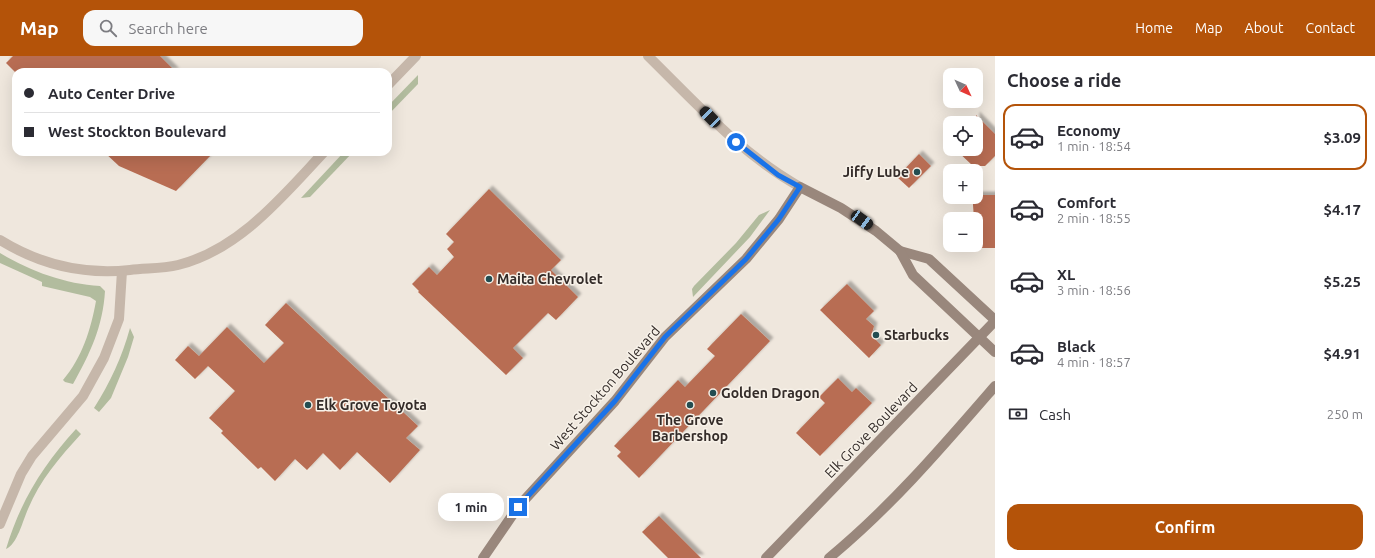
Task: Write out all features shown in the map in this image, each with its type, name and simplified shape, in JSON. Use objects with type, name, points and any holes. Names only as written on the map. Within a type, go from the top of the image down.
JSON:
[{"type":"street","points":[[392,81],[416,56]]},
{"type":"street","points":[[648,56],[736,142],[778,175],[862,220],[900,251],[913,275],[979,339],[995,352]]},
{"type":"street","points":[[0,240],[13,248],[40,260],[88,270],[122,271],[179,265],[217,249],[254,224],[320,156]]},
{"type":"street","name":"West Stockton Boulevard","points":[[483,558],[518,507],[615,401],[665,337],[746,259],[779,219],[800,187]]},
{"type":"street","points":[[900,251],[929,259],[995,321]]},
{"type":"street","points":[[0,524],[8,503],[28,462],[83,396],[104,358],[119,319],[122,271]]},
{"type":"street","name":"Elk Grove Boulevard","points":[[766,558],[995,321]]},
{"type":"street","points":[[830,558],[873,519],[916,476],[995,386]]},
{"type":"green space","points":[[418,75],[418,84],[392,111],[392,102]]},
{"type":"green space","points":[[340,156],[349,156],[310,197],[301,198]]},
{"type":"green space","points":[[770,210],[750,237],[693,297],[692,289],[694,286],[736,243],[759,215]]},
{"type":"green space","points":[[0,253],[11,260],[48,276],[74,283],[100,286],[105,291],[102,316],[95,339],[73,384],[63,380],[70,371],[85,343],[96,301],[90,297],[42,286],[42,282],[0,263]]},
{"type":"green space","points":[[130,328],[134,337],[128,357],[111,398],[99,412],[94,408],[115,370]]},
{"type":"green space","points":[[76,429],[81,434],[58,460],[38,488],[19,532],[10,547],[6,549],[18,515],[34,485],[53,456]]},
{"type":"building","points":[[13,56],[160,56],[172,68],[12,69],[6,63]]},
{"type":"building","points":[[983,122],[995,134],[995,156],[985,166],[983,166],[983,164],[971,164],[962,156],[983,156]]},
{"type":"building","points":[[919,154],[931,166],[909,188],[897,177]]},
{"type":"building","points":[[108,156],[210,156],[176,191],[119,166]]},
{"type":"building","name":"Maita Chevrolet","points":[[489,189],[561,260],[551,270],[578,297],[556,320],[548,313],[513,348],[523,358],[506,375],[418,292],[419,291],[412,284],[429,267],[437,275],[454,257],[447,249],[454,242],[446,234]]},
{"type":"building","points":[[983,195],[995,195],[995,248],[983,248],[983,212],[974,212],[973,205],[983,204]]},
{"type":"building","points":[[847,284],[874,311],[866,319],[874,326],[872,333],[881,345],[869,358],[820,310]]},
{"type":"building","name":"Elk Grove Toyota","points":[[286,303],[418,426],[406,438],[420,450],[390,483],[357,452],[340,470],[323,453],[307,470],[295,459],[275,481],[261,467],[258,469],[221,433],[223,431],[209,418],[235,391],[208,366],[195,379],[175,360],[188,346],[199,356],[227,327],[264,363],[284,343],[265,325]]},
{"type":"building","points":[[741,314],[770,341],[639,478],[617,456],[621,452],[614,446],[678,380],[685,387],[715,356],[707,349]]},
{"type":"building","points":[[838,378],[852,392],[856,388],[872,403],[820,456],[796,433],[825,403],[819,397]]},
{"type":"building","points":[[659,516],[701,558],[668,558],[642,532]]},
{"type":"place","name":"Jiffy Lube","points":[[917,172]]},
{"type":"place","name":"Maita Chevrolet","points":[[489,279]]},
{"type":"place","name":"Starbucks","points":[[876,335]]},
{"type":"place","name":"Golden Dragon","points":[[713,393]]},
{"type":"place","name":"Elk Grove Toyota","points":[[308,405]]},
{"type":"place","name":"The Grove Barbershop","points":[[690,405]]},
{"type":"route","points":[[518,507],[615,401],[665,337],[746,259],[779,219],[800,187],[778,175],[736,142]]}]
